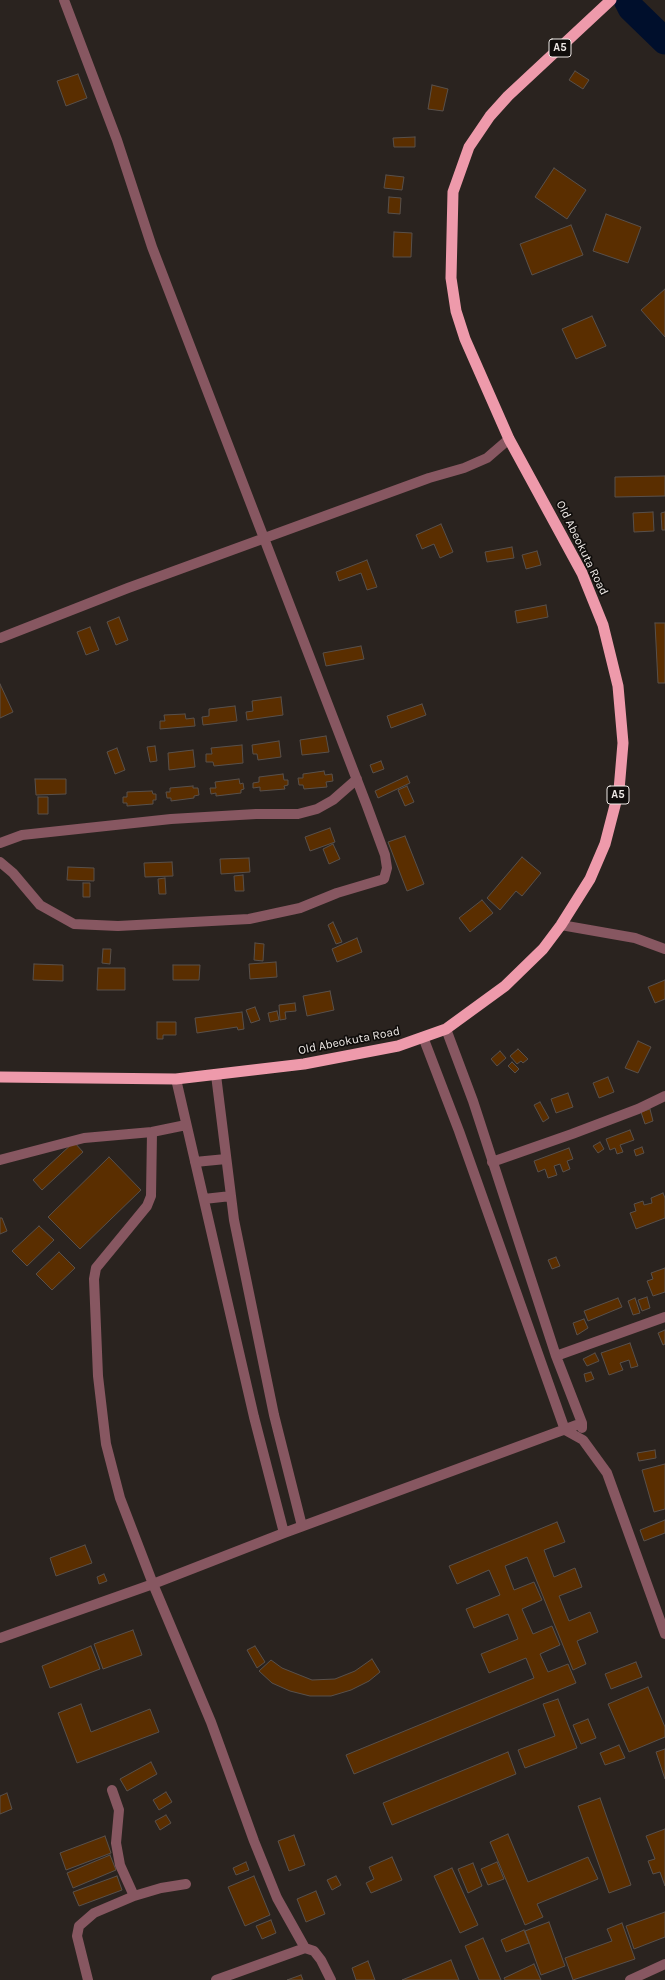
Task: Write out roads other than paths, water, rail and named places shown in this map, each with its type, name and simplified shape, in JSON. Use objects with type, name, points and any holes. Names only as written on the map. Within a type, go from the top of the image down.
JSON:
[{"type":"highway","name":"Old Abeokuta Road","points":[[0,1077],[176,1079],[326,1061],[398,1046],[446,1029],[505,986],[542,949],[561,925],[590,879],[605,844],[619,790],[623,743],[618,686],[603,625],[582,572],[509,439],[465,339],[456,311],[451,278],[453,192],[469,147],[490,116],[508,96],[611,0]]},
{"type":"street","points":[[0,862],[13,873],[40,905],[74,924],[118,926],[249,919],[300,908],[337,893],[384,879],[387,868],[385,855],[357,779],[152,247],[117,140],[64,0]]},
{"type":"street","points":[[0,638],[128,588],[429,478],[464,468],[487,458],[509,439]]},
{"type":"street","points":[[0,843],[22,835],[81,827],[171,819],[256,814],[298,814],[318,809],[334,800],[357,779]]},
{"type":"street","points":[[561,925],[635,938],[665,949]]},
{"type":"street","points":[[446,1029],[473,1101],[556,1356],[582,1423],[583,1440]]},
{"type":"street","points":[[423,1037],[467,1154],[565,1430],[583,1440],[607,1473],[665,1634]]},
{"type":"street","points":[[216,1074],[234,1220],[274,1415],[302,1526]]},
{"type":"street","points":[[176,1079],[254,1417],[284,1533]]},
{"type":"street","points":[[492,1162],[638,1109],[665,1096]]},
{"type":"street","points":[[0,1160],[84,1138],[152,1132],[186,1125]]},
{"type":"street","points":[[152,1132],[151,1196],[147,1206],[96,1268],[94,1279],[98,1376],[106,1444],[120,1498],[153,1584],[212,1722],[254,1841],[277,1898],[305,1948]]},
{"type":"street","points":[[195,1162],[226,1159]]},
{"type":"street","points":[[204,1199],[231,1196]]},
{"type":"street","points":[[556,1356],[665,1317]]},
{"type":"street","points":[[0,1638],[153,1584],[302,1526],[582,1423]]},
{"type":"street","points":[[112,1790],[119,1810],[116,1843],[120,1865],[134,1896]]},
{"type":"street","points":[[88,1980],[77,1936],[79,1926],[94,1913],[134,1896],[161,1888],[186,1884]]},
{"type":"street","points":[[216,1980],[305,1948],[314,1951],[321,1960],[331,1980]]},
{"type":"street","points":[[630,1980],[665,1964]]},
{"type":"waterway","points":[[627,0],[631,8],[665,41]]}]
